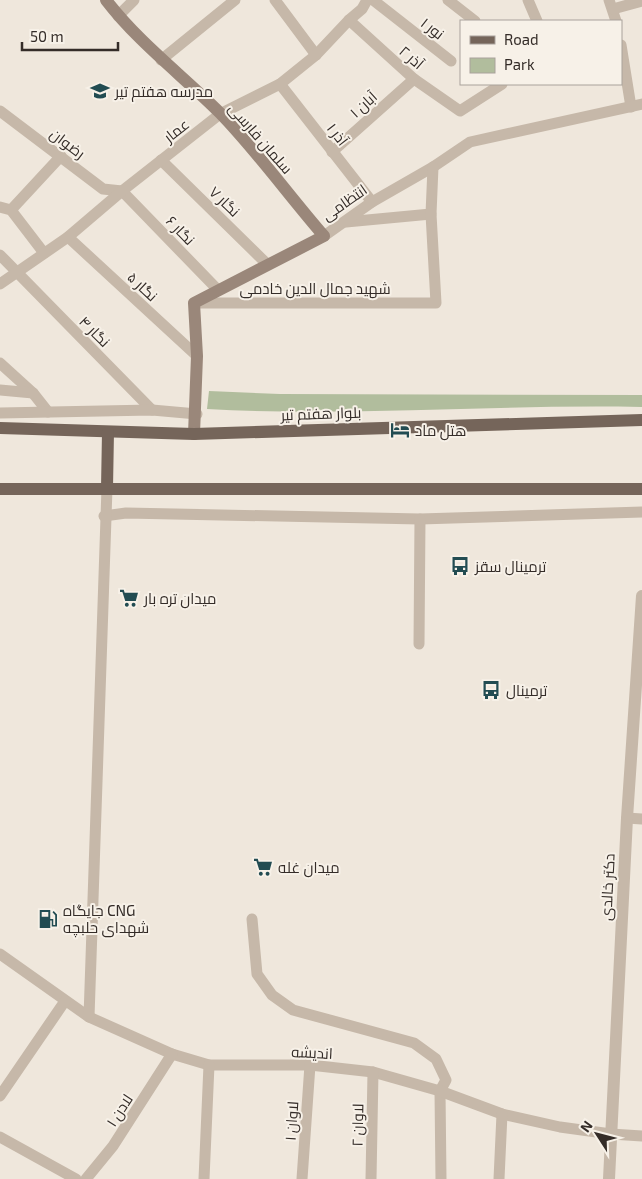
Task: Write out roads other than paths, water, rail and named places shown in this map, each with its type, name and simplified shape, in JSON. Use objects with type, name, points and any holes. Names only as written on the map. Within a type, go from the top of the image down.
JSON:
[{"type":"main road","name":"سلمان فارسی","points":[[106,0],[118,16],[220,114],[324,236]]},
{"type":"main road","name":"انتظامی","points":[[194,303],[324,236]]},
{"type":"main road","points":[[194,303],[197,356],[197,414],[194,434]]},
{"type":"main road","name":"بلوار هفتم تیر","points":[[0,428],[194,434],[642,420]]},
{"type":"main road","points":[[106,488],[108,432]]},
{"type":"main road","points":[[0,489],[642,489]]},
{"type":"street","points":[[118,16],[134,0]]},
{"type":"street","points":[[162,60],[235,0]]},
{"type":"street","points":[[275,0],[316,55]]},
{"type":"street","points":[[353,0],[364,5]]},
{"type":"street","name":"نور ۱","points":[[373,0],[451,61]]},
{"type":"street","points":[[448,0],[474,20]]},
{"type":"street","points":[[528,0],[537,20]]},
{"type":"street","points":[[616,20],[611,4],[642,1]]},
{"type":"street","name":"عمار","points":[[0,284],[68,238],[122,191],[220,114],[280,84],[316,55],[364,5]]},
{"type":"street","name":"آذر ۲","points":[[349,20],[414,79],[460,111],[500,85]]},
{"type":"street","points":[[622,49],[637,105]]},
{"type":"street","name":"آبان ۱","points":[[332,152],[414,79]]},
{"type":"street","name":"آذر ۱","points":[[280,84],[372,202]]},
{"type":"street","name":"انتظامی","points":[[324,236],[372,202],[433,167],[470,142],[637,105]]},
{"type":"street","name":"رضوان","points":[[2,117],[61,156],[103,189],[122,191]]},
{"type":"street","points":[[44,253],[5,209],[61,156]]},
{"type":"street","name":"نگار ۷","points":[[161,160],[267,264]]},
{"type":"street","points":[[345,222],[431,214],[433,167]]},
{"type":"street","name":"نگار ۶","points":[[122,191],[218,290]]},
{"type":"street","name":"شهید جمال الدین خادمی","points":[[194,303],[436,303],[431,214]]},
{"type":"street","name":"نگار ۵","points":[[68,238],[197,356]]},
{"type":"street","name":"نگار ۴","points":[[0,255],[152,410]]},
{"type":"street","points":[[0,363],[33,393],[48,412]]},
{"type":"street","points":[[0,390],[33,393]]},
{"type":"street","points":[[0,413],[152,410],[197,414]]},
{"type":"street","points":[[89,1017],[106,488]]},
{"type":"street","points":[[104,516],[126,513],[420,519],[642,512]]},
{"type":"street","points":[[419,644],[420,519]]},
{"type":"street","name":"دکتر خالدی","points":[[609,1179],[627,818],[642,596]]},
{"type":"street","points":[[627,818],[642,819]]},
{"type":"street","points":[[252,919],[257,974],[272,995],[293,1010],[414,1044],[436,1059],[446,1080],[440,1091],[441,1179]]},
{"type":"street","name":"اندیشه","points":[[0,954],[89,1017],[172,1054],[209,1065],[310,1065],[373,1072],[440,1091],[502,1114],[560,1127],[642,1136]]},
{"type":"street","points":[[0,1096],[65,1001]]},
{"type":"street","name":"لادن ۱","points":[[86,1179],[113,1146],[172,1054]]},
{"type":"street","points":[[204,1179],[209,1065]]},
{"type":"street","name":"لاوان ۱","points":[[302,1179],[310,1065]]},
{"type":"street","name":"لاوان ۲","points":[[371,1179],[373,1072]]},
{"type":"street","points":[[499,1179],[502,1114]]},
{"type":"street","points":[[0,1137],[76,1179]]},
{"type":"place","name":"مدرسه هفتم تیر","points":[[100,91]]},
{"type":"place","name":"هتل ماد","points":[[400,430]]},
{"type":"place","name":"ترمینال سقز","points":[[460,566]]},
{"type":"place","name":"میدان تره بار","points":[[129,598]]},
{"type":"place","name":"ترمینال","points":[[491,690]]},
{"type":"place","name":"میدان غله","points":[[263,867]]},
{"type":"place","name":"جایگاه CNG شهدای حلبچه","points":[[48,919]]}]
